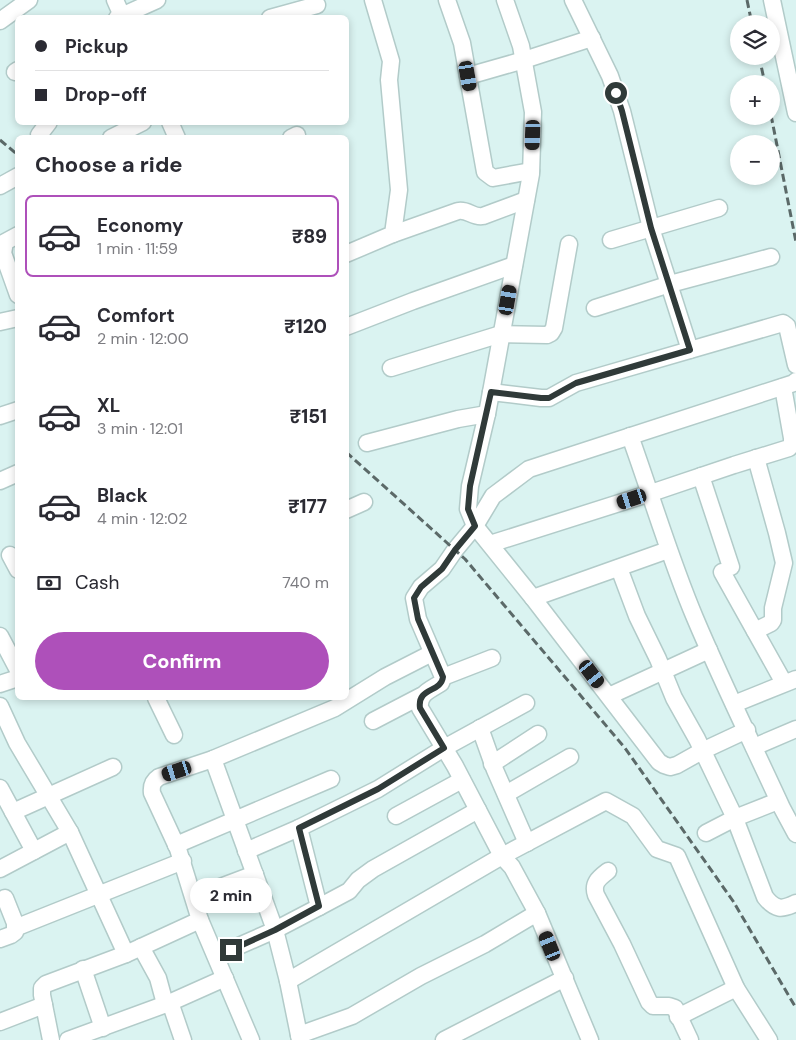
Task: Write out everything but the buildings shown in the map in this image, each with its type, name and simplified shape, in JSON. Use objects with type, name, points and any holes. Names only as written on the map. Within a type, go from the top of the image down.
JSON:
[{"type":"street","points":[[0,21],[29,0]]},
{"type":"street","points":[[115,0],[119,15]]},
{"type":"street","points":[[124,15],[157,0]]},
{"type":"street","points":[[372,0],[391,61],[389,80],[399,190],[393,234]]},
{"type":"street","points":[[447,0],[462,43],[485,172],[492,178],[531,171]]},
{"type":"street","points":[[505,0],[521,46],[533,112],[531,171],[487,414],[468,496],[470,514],[475,526],[659,762],[670,767],[677,765],[746,730]]},
{"type":"street","points":[[772,0],[796,113]]},
{"type":"street","points":[[575,2],[610,76],[622,111],[651,228],[690,350]]},
{"type":"street","points":[[283,15],[318,7]]},
{"type":"street","points":[[468,76],[592,38]]},
{"type":"street","points":[[117,135],[137,125]]},
{"type":"street","points":[[0,186],[15,178]]},
{"type":"street","points":[[349,253],[393,234],[458,211],[463,210],[477,217],[526,200]]},
{"type":"street","points":[[611,240],[718,208]]},
{"type":"street","points":[[15,237],[5,242],[3,253],[15,287]]},
{"type":"street","points":[[391,368],[502,334],[547,336],[554,328],[569,244]]},
{"type":"street","points":[[595,308],[670,284],[770,258]]},
{"type":"street","points":[[349,326],[514,265]]},
{"type":"street","points":[[0,322],[15,319]]},
{"type":"street","points":[[491,392],[549,398],[576,383],[783,323],[787,326],[796,365]]},
{"type":"street","points":[[373,722],[441,683],[443,677],[418,619],[414,598],[421,587],[442,569],[475,526],[493,496],[529,469],[790,384],[792,444],[789,448],[490,544]]},
{"type":"street","points":[[0,416],[15,411]]},
{"type":"street","points":[[367,443],[458,419],[487,414]]},
{"type":"street","points":[[630,436],[651,493],[668,550],[694,618],[778,801],[796,834]]},
{"type":"street","points":[[755,631],[772,623],[773,608],[784,563],[756,458]]},
{"type":"street","points":[[0,481],[15,474]]},
{"type":"street","points":[[701,476],[726,569],[755,631],[790,681],[734,704]]},
{"type":"street","points":[[349,509],[364,502]]},
{"type":"street","points":[[533,598],[668,550]]},
{"type":"street","points":[[10,555],[15,564]]},
{"type":"street","points":[[619,568],[637,616],[674,698],[735,818],[765,897],[771,905],[779,908],[796,903]]},
{"type":"street","points":[[0,636],[15,664]]},
{"type":"street","points":[[609,696],[709,650]]},
{"type":"street","points":[[349,700],[432,653]]},
{"type":"street","points":[[443,677],[492,658]]},
{"type":"street","points":[[0,684],[15,679]]},
{"type":"street","points":[[421,696],[420,708],[462,780],[502,856],[512,867],[537,914],[590,1040]]},
{"type":"street","points":[[157,700],[174,735]]},
{"type":"street","points":[[250,1040],[200,920],[183,861],[152,793],[151,786],[154,780],[159,777],[213,759],[335,708],[348,700]]},
{"type":"street","points":[[246,851],[299,828],[378,789],[444,748],[526,703]]},
{"type":"street","points":[[0,706],[17,743],[70,832],[126,954]]},
{"type":"street","points":[[480,728],[492,764],[527,843]]},
{"type":"street","points":[[754,747],[796,729]]},
{"type":"street","points":[[492,764],[538,734]]},
{"type":"street","points":[[506,794],[570,757]]},
{"type":"street","points":[[213,759],[275,930],[300,1037],[352,1016],[421,976],[485,944],[537,914]]},
{"type":"street","points":[[13,812],[113,767]]},
{"type":"street","points":[[176,845],[332,779]]},
{"type":"street","points":[[396,816],[462,780]]},
{"type":"street","points":[[0,788],[34,851]]},
{"type":"street","points":[[288,981],[502,856],[606,801],[633,816],[657,849],[677,856],[736,988],[769,1040]]},
{"type":"street","points":[[706,833],[735,818],[778,801]]},
{"type":"street","points":[[216,956],[275,930],[349,891],[358,880],[373,869],[478,810]]},
{"type":"street","points":[[299,828],[319,906]]},
{"type":"street","points":[[0,869],[70,832]]},
{"type":"street","points":[[15,928],[183,861]]},
{"type":"street","points":[[608,871],[595,885],[596,895],[622,944],[649,1002],[652,1006],[675,1008],[689,1040]]},
{"type":"street","points":[[194,897],[255,874]]},
{"type":"street","points":[[0,939],[15,932],[5,898]]},
{"type":"street","points":[[50,1040],[42,988],[46,984],[126,954],[200,920]]},
{"type":"street","points":[[141,947],[158,978],[164,1000],[171,1005],[183,1040]]},
{"type":"street","points":[[83,970],[103,1028]]},
{"type":"street","points":[[68,1040],[169,1003],[225,978]]},
{"type":"street","points":[[444,1040],[565,978]]},
{"type":"street","points":[[678,1017],[736,988]]},
{"type":"street","points":[[0,1022],[44,1005]]},
{"type":"railway","points":[[747,0],[750,15]]},
{"type":"railway","points":[[761,65],[763,75]]},
{"type":"railway","points":[[773,125],[796,242]]},
{"type":"railway","points":[[0,140],[15,152]]},
{"type":"railway","points":[[349,455],[465,559],[625,748],[733,901],[796,1008]]},
{"type":"route","points":[[231,950],[275,930],[319,906],[299,828],[335,812],[378,789],[444,748],[420,708],[421,696],[441,683],[443,677],[418,619],[414,598],[421,587],[442,569],[475,526],[468,509],[468,496],[491,392],[549,398],[576,383],[690,350],[651,228],[616,93]]}]
